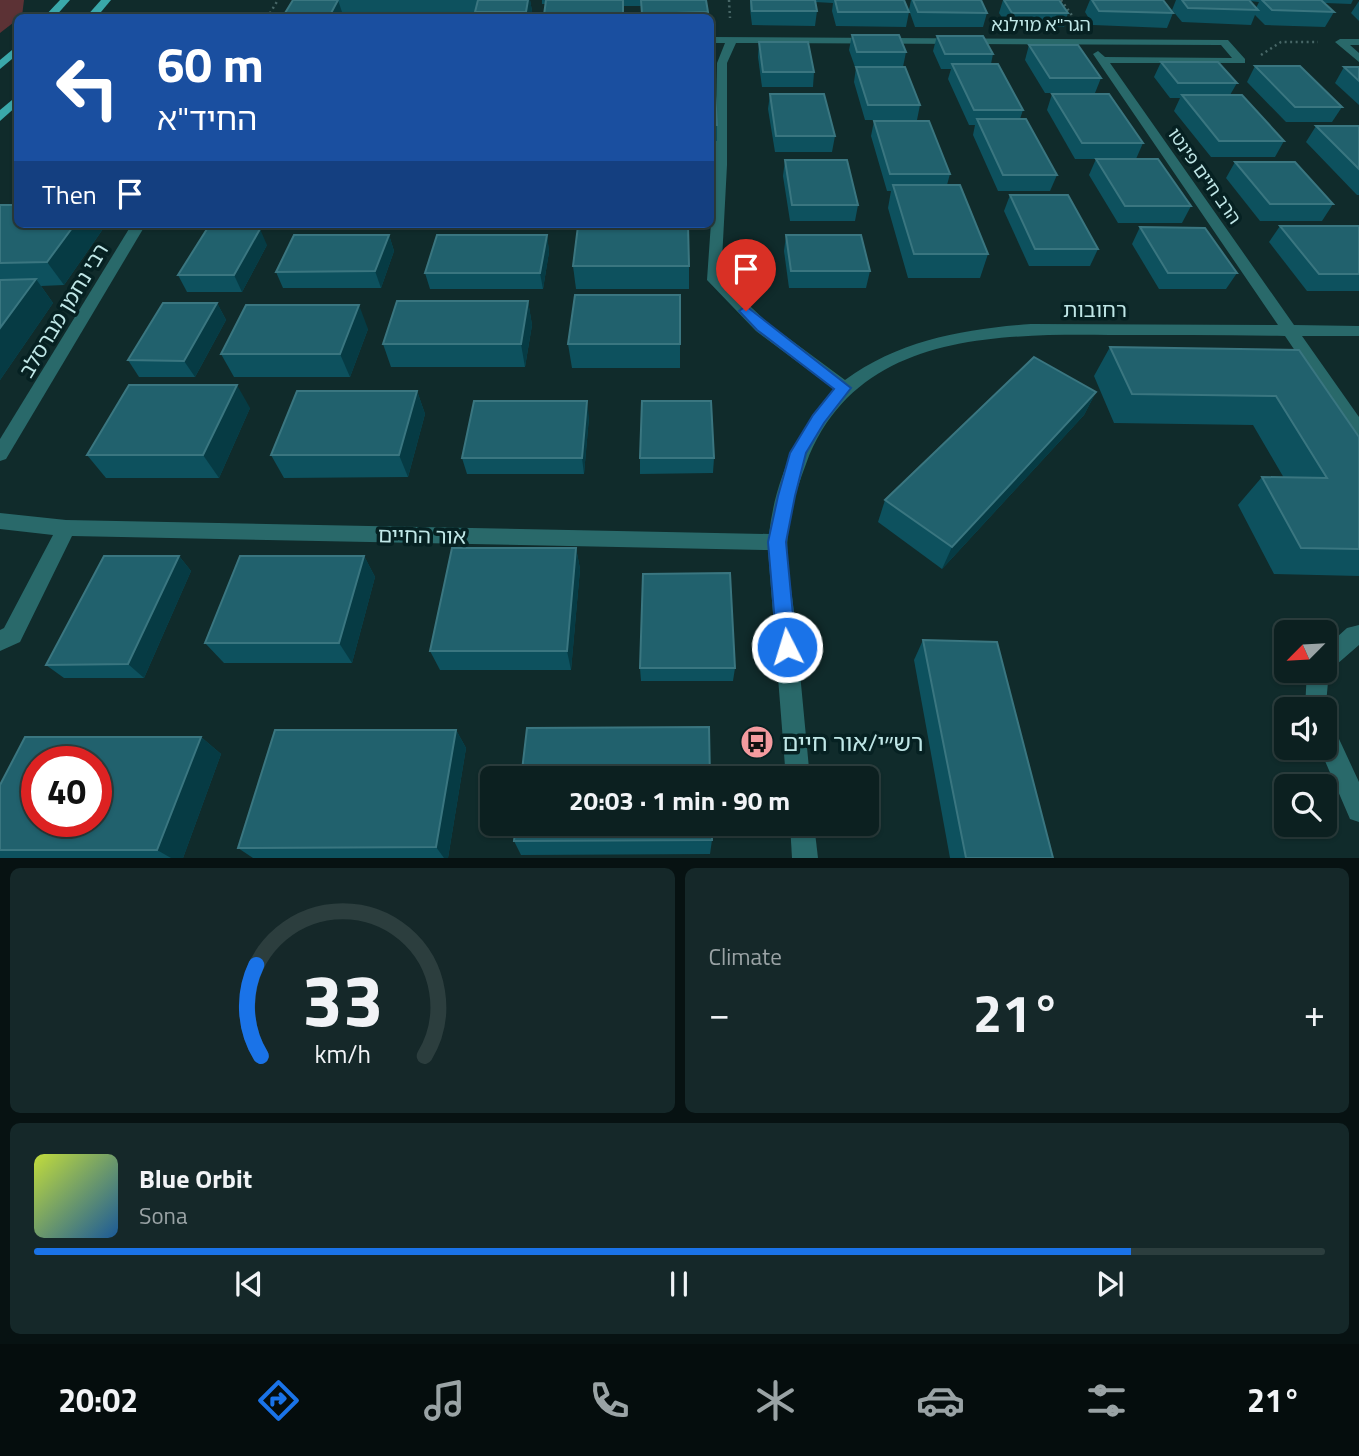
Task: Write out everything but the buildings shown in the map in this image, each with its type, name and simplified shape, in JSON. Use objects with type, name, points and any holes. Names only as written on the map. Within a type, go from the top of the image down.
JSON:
[{"type":"main road","points":[[94,14],[106,0]]},
{"type":"main road","points":[[98,9],[117,0]]},
{"type":"main road","points":[[0,66],[14,52]]},
{"type":"main road","points":[[0,117],[14,102]]},
{"type":"street","name":"הגר\"א מוילנא","points":[[714,40],[1224,41],[1236,55]]},
{"type":"street","points":[[732,40],[722,63],[716,165],[714,280],[762,327],[844,388]]},
{"type":"street","name":"הרב חיים פינטו","points":[[1090,42],[1359,431]]},
{"type":"street","points":[[1340,42],[1359,42]]},
{"type":"street","points":[[1340,42],[1359,58]]},
{"type":"street","points":[[1102,60],[1241,61],[1236,55]]},
{"type":"street","name":"רבי נחמן מברסלב","points":[[0,454],[137,228]]},
{"type":"street","name":"רחובות","points":[[797,766],[777,542],[798,453],[818,419],[844,388],[873,367],[909,350],[943,339],[984,332],[1031,329],[1359,331]]},
{"type":"street","name":"אור החיים","points":[[0,522],[66,528],[777,542]]},
{"type":"street","points":[[0,641],[12,635],[66,528]]},
{"type":"street","points":[[1337,651],[1355,635],[1359,635]]},
{"type":"street","points":[[1337,760],[1359,810]]},
{"type":"street","points":[[803,836],[805,858]]},
{"type":"path","points":[[1236,55],[1263,55],[1281,42],[1340,42]]},
{"type":"shaded area","points":[[0,0],[24,0],[22,14],[14,14],[14,22],[0,33]]},
{"type":"place","name":"רש״י/אור חיים","points":[[757,742]]},
{"type":"route","points":[[746,311],[762,327],[844,388],[818,419],[798,453],[786,496],[777,542],[787,647]]}]
